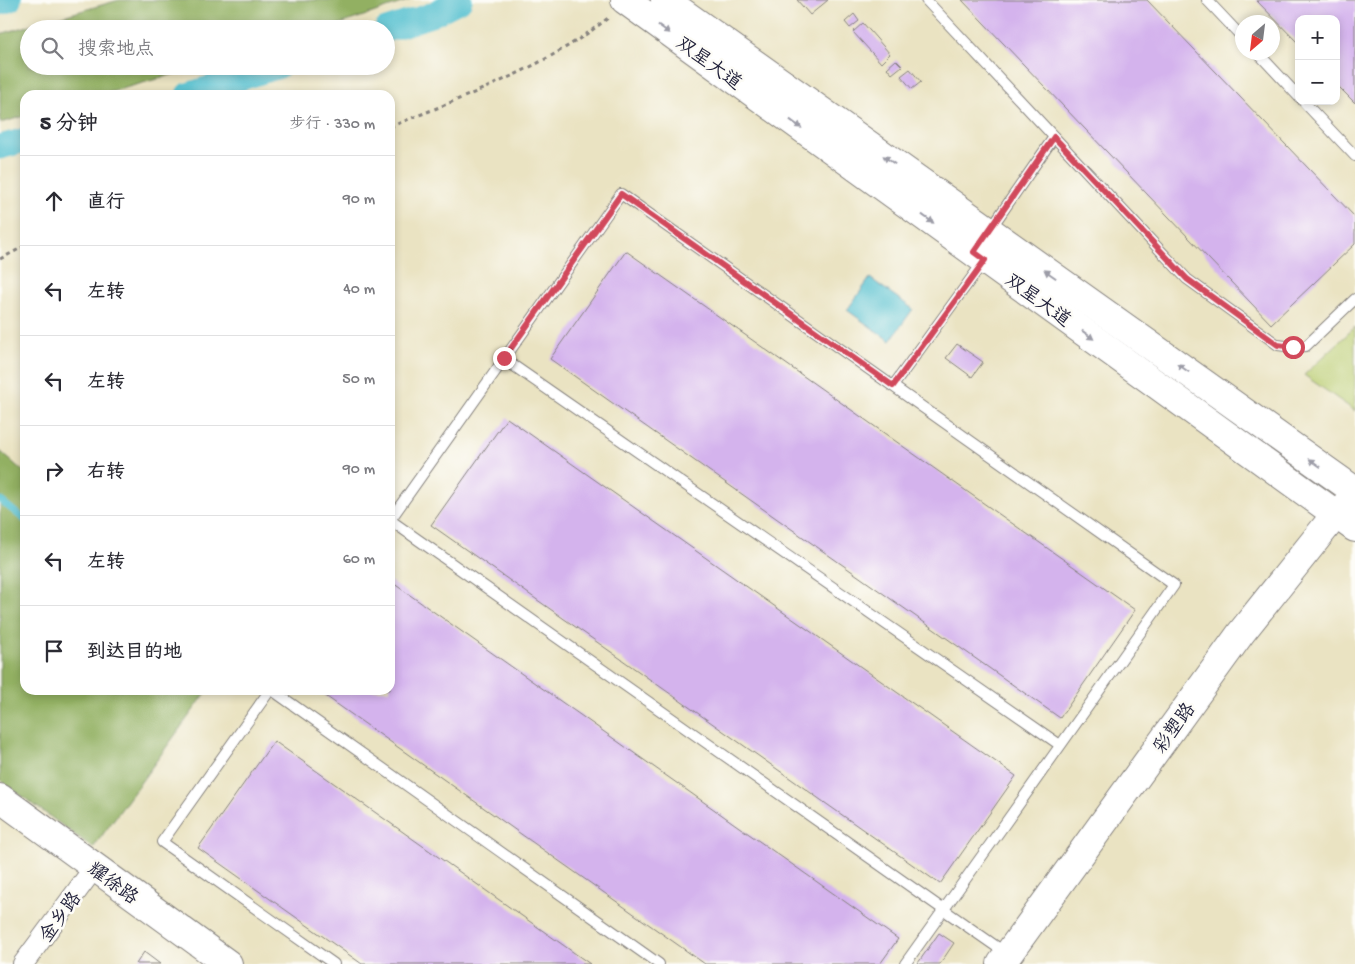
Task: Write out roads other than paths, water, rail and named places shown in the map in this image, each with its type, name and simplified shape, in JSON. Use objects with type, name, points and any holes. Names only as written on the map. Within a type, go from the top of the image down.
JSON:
[{"type":"street","name":"双星大道","points":[[665,0],[982,245],[1349,513]]},
{"type":"street","name":"双星大道","points":[[627,1],[982,245],[1355,491]]},
{"type":"street","name":"彩塑路","points":[[1004,959],[1241,633],[1349,513]]},
{"type":"street","name":"耀徐路","points":[[0,798],[228,964]]},
{"type":"street","name":"金乡路","points":[[23,964],[94,868]]},
{"type":"lane","points":[[926,0],[1187,279],[1278,345],[1306,346],[1355,299]]},
{"type":"lane","points":[[1207,0],[1235,30]]},
{"type":"lane","points":[[1264,60],[1295,93]]},
{"type":"lane","points":[[1307,105],[1355,156]]},
{"type":"lane","points":[[893,386],[982,245],[1054,137]]},
{"type":"lane","points":[[395,513],[621,194],[1174,585],[906,964]]},
{"type":"lane","points":[[504,358],[1060,745]]},
{"type":"lane","points":[[395,524],[944,910],[1004,959]]},
{"type":"lane","points":[[267,695],[162,842],[334,964]]},
{"type":"lane","points":[[278,695],[659,964]]},
{"type":"water","points":[[870,278],[913,309],[890,341],[847,310]]},
{"type":"waterway","points":[[0,3],[9,0]]},
{"type":"waterway","points":[[395,27],[431,15],[460,0]]},
{"type":"waterway","points":[[204,90],[251,75]]},
{"type":"waterway","points":[[0,147],[20,141]]},
{"type":"waterway","points":[[0,500],[20,516]]}]
